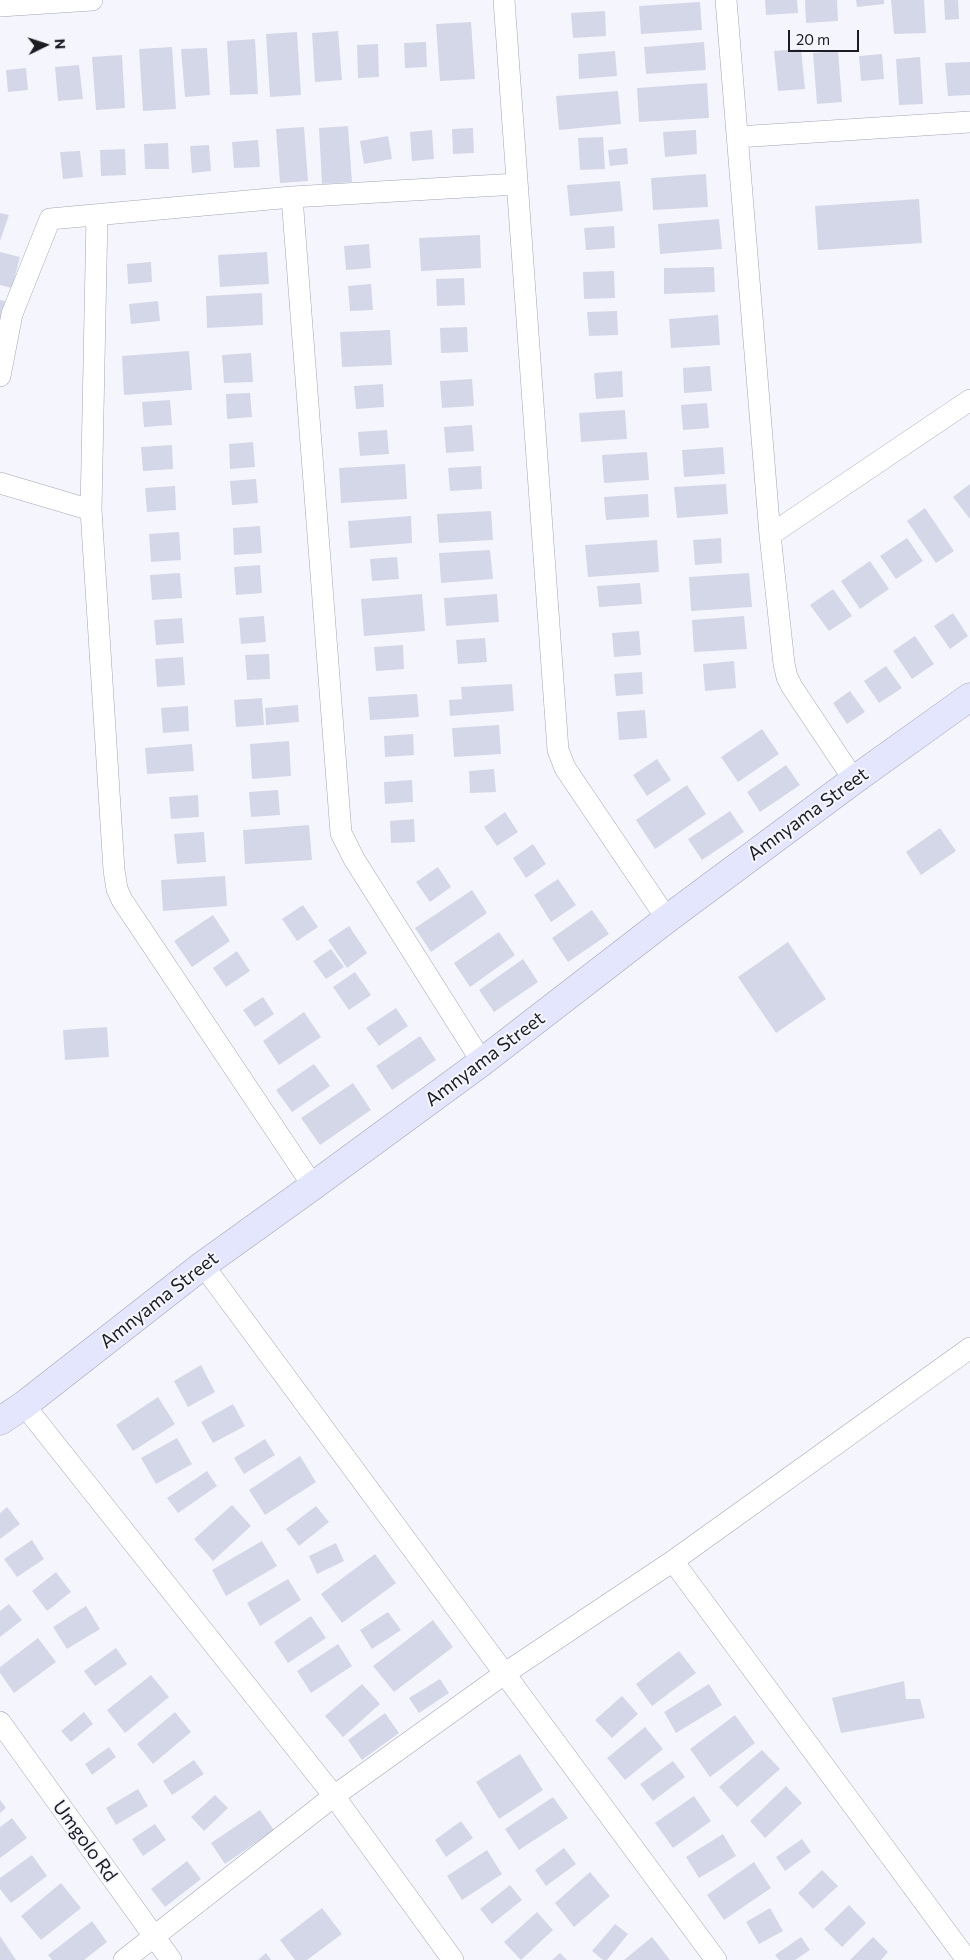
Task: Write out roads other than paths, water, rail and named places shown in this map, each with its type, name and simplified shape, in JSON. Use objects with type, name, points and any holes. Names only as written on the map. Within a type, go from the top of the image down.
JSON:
[{"type":"street","points":[[0,6],[92,0]]},
{"type":"street","points":[[504,0],[558,750],[565,768],[667,919]]},
{"type":"street","points":[[726,0],[770,535],[787,677],[854,780]]},
{"type":"street","points":[[737,136],[970,122]]},
{"type":"street","points":[[0,376],[12,314],[50,219],[292,197],[517,184]]},
{"type":"street","points":[[292,197],[341,834],[354,859],[482,1062]]},
{"type":"street","points":[[97,215],[91,510],[114,870],[117,889],[122,900],[313,1186]]},
{"type":"street","points":[[770,535],[970,400]]},
{"type":"street","points":[[0,482],[91,510]]},
{"type":"street","name":"Amnyama Street","points":[[0,1421],[203,1265],[482,1062],[667,919],[854,780],[970,697]]},
{"type":"street","points":[[203,1265],[716,1960]]},
{"type":"street","points":[[124,1960],[334,1796],[504,1674],[673,1561],[970,1348]]},
{"type":"street","points":[[24,1404],[334,1796],[453,1960]]},
{"type":"street","points":[[673,1561],[967,1960]]},
{"type":"street","name":"Umgolo Rd","points":[[0,1722],[171,1960]]}]
